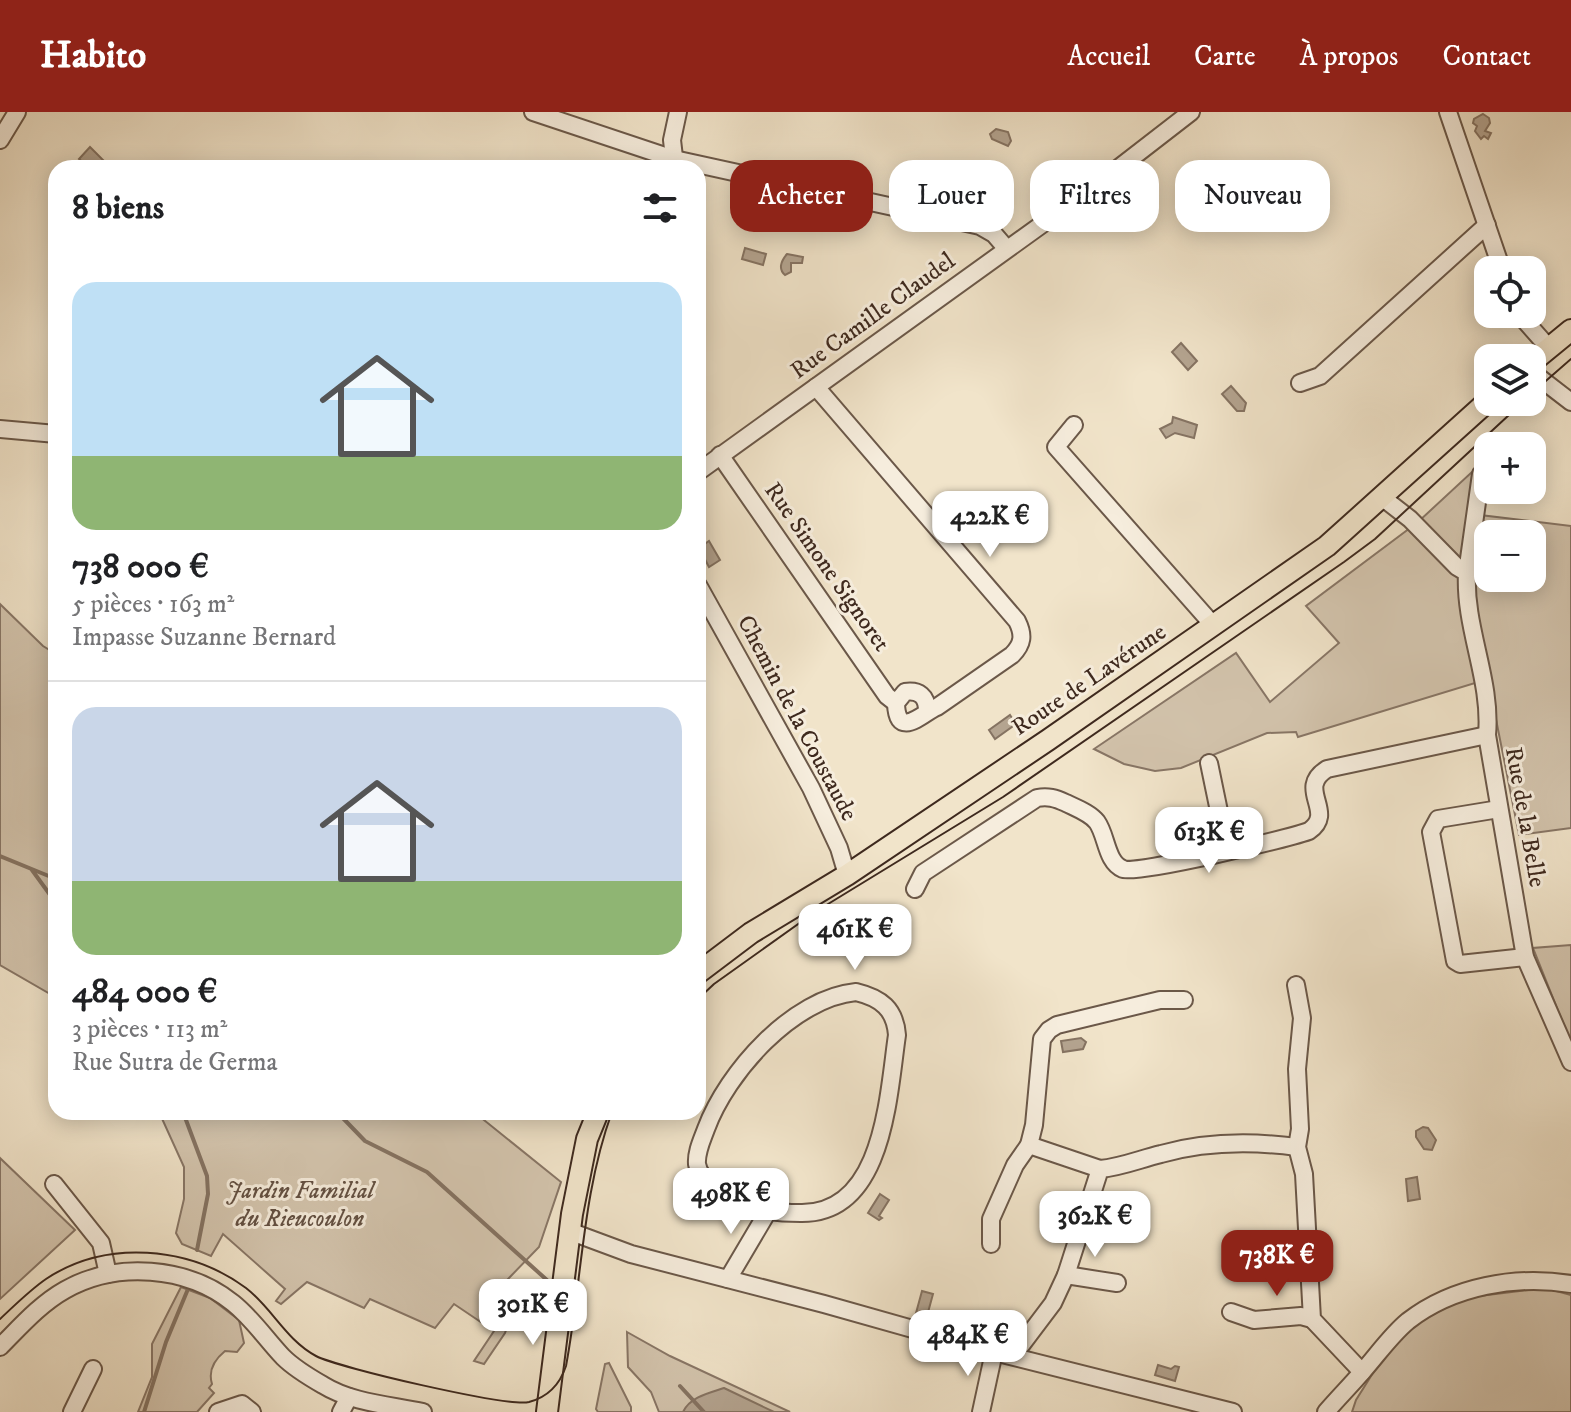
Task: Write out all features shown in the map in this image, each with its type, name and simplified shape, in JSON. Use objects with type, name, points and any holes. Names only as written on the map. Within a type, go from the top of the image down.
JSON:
[{"type":"main road","points":[[1546,350],[1571,330]]},
{"type":"main road","name":"Route de Lavérune","points":[[706,967],[751,933],[847,875],[1327,546],[1474,414]]},
{"type":"main road","points":[[547,1412],[569,1231],[587,1139],[595,1120]]},
{"type":"street","points":[[0,140],[17,112]]},
{"type":"street","points":[[533,112],[667,160]]},
{"type":"street","points":[[675,160],[672,140],[678,112]]},
{"type":"street","name":"Rue Camille Claudel","points":[[706,466],[1098,184],[1191,112]]},
{"type":"street","points":[[1448,112],[1497,256]]},
{"type":"street","points":[[706,169],[980,226],[994,234],[1006,248]]},
{"type":"street","points":[[1300,383],[1320,376],[1487,225]]},
{"type":"street","points":[[1531,328],[1549,348]]},
{"type":"street","points":[[1546,384],[1571,402]]},
{"type":"street","name":"Rue Simone Signoret","points":[[720,455],[887,696],[896,703],[905,692],[919,693],[924,697],[927,711],[937,707],[1012,655],[1021,643],[1021,628],[1017,621],[816,387]]},
{"type":"street","points":[[1074,425],[1056,447],[1214,626]]},
{"type":"street","points":[[0,429],[48,433]]},
{"type":"street","points":[[1383,498],[1467,573]]},
{"type":"street","name":"Rue de la Belle","points":[[1477,504],[1466,590],[1471,633],[1489,713],[1487,735],[1499,809],[1525,957],[1571,1062]]},
{"type":"street","name":"Chemin de la Coustaude","points":[[706,599],[811,788],[839,848],[847,875]]},
{"type":"street","points":[[915,889],[923,873],[1029,802],[1044,797],[1067,804],[1097,822],[1114,862],[1122,869],[1133,872],[1301,834],[1314,827],[1319,814],[1314,782],[1327,769],[1487,735]]},
{"type":"street","points":[[1209,763],[1227,850]]},
{"type":"street","points":[[1499,809],[1438,819],[1431,832],[1455,961],[1460,964],[1525,957]]},
{"type":"street","points":[[1296,985],[1302,1018],[1297,1069],[1300,1129],[1297,1147],[1304,1174],[1312,1319]]},
{"type":"street","points":[[856,992],[873,996],[892,1010],[897,1035],[876,1151],[870,1164],[857,1189],[838,1207],[813,1214],[767,1213],[702,1176],[697,1164],[698,1149],[718,1102],[731,1081],[765,1042],[803,1012],[837,994],[856,992]]},
{"type":"street","points":[[991,1244],[991,1219],[1015,1165],[1029,1145],[1034,1125],[1042,1039],[1049,1030],[1057,1025],[1160,1000],[1184,1000]]},
{"type":"street","points":[[1029,1145],[1100,1169],[1120,1167],[1162,1153],[1220,1143],[1254,1142],[1297,1147]]},
{"type":"street","points":[[1013,1356],[1053,1303],[1066,1275],[1100,1169]]},
{"type":"street","points":[[54,1184],[101,1243],[108,1274]]},
{"type":"street","points":[[728,1279],[767,1213]]},
{"type":"street","points":[[569,1231],[631,1254],[1225,1411]]},
{"type":"street","points":[[0,1347],[64,1290],[108,1274],[128,1271],[168,1274],[200,1283],[217,1292],[248,1317],[294,1367],[345,1404],[423,1412]]},
{"type":"street","points":[[1066,1275],[1117,1283]]},
{"type":"street","points":[[1326,1412],[1409,1320],[1465,1291],[1528,1280],[1571,1284]]},
{"type":"street","points":[[1231,1312],[1254,1320],[1301,1316],[1312,1319],[1362,1372]]},
{"type":"street","points":[[981,1412],[994,1352]]},
{"type":"street","points":[[72,1412],[93,1369]]},
{"type":"street","points":[[218,1412],[242,1404],[252,1412]]},
{"type":"green space","points":[[1473,471],[1472,514],[1522,520],[1474,520],[1474,592],[1546,592],[1546,523],[1571,526],[1571,828],[1519,835],[1488,679],[1298,737],[1296,732],[1267,733],[1181,768],[1155,771],[1124,764],[1094,749],[1236,653],[1270,702],[1339,643],[1306,606],[1418,522]]},
{"type":"green space","points":[[0,604],[48,649],[48,993],[0,965]]},
{"type":"green space","points":[[1571,945],[1571,1043],[1533,948]]},
{"type":"green space","name":"Jardin Familial du Rieucoulon","points":[[163,1120],[484,1120],[561,1182],[539,1247],[507,1280],[512,1313],[505,1333],[484,1364],[474,1361],[494,1331],[454,1304],[435,1328],[370,1299],[364,1308],[307,1282],[281,1304],[276,1301],[285,1289],[223,1234],[211,1256],[182,1244],[176,1233],[184,1199],[184,1167]]},
{"type":"green space","points":[[0,1158],[75,1230],[0,1299]]},
{"type":"green space","points":[[181,1287],[210,1298],[239,1320],[244,1343],[237,1352],[225,1351],[215,1362],[209,1388],[214,1393],[197,1412],[138,1412],[152,1377],[152,1344]]},
{"type":"green space","points":[[1545,1288],[1571,1295],[1571,1412],[1352,1412],[1378,1365],[1406,1329],[1463,1298]]},
{"type":"green space","points":[[627,1332],[670,1356],[790,1412],[659,1412],[651,1392],[628,1367]]},
{"type":"green space","points":[[609,1363],[631,1412],[598,1412],[596,1409],[605,1364]]},
{"type":"shaded area","points":[[1483,114],[1490,123],[1485,131],[1491,133],[1488,139],[1484,136],[1481,139],[1473,123]]},
{"type":"shaded area","points":[[996,129],[1008,132],[1011,141],[1008,146],[992,139],[990,134]]},
{"type":"shaded area","points":[[90,147],[103,160],[80,160]]},
{"type":"shaded area","points":[[745,248],[766,254],[763,265],[742,259]]},
{"type":"shaded area","points":[[787,254],[803,257],[802,263],[791,263],[791,272],[785,275],[781,265]]},
{"type":"shaded area","points":[[1181,343],[1197,361],[1188,370],[1172,352]]},
{"type":"shaded area","points":[[1231,386],[1246,403],[1244,411],[1237,411],[1222,394]]},
{"type":"shaded area","points":[[1173,417],[1197,425],[1194,438],[1175,433],[1166,438],[1160,429],[1172,423]]},
{"type":"shaded area","points":[[709,541],[720,560],[709,567],[706,561],[706,543]]},
{"type":"shaded area","points":[[1010,715],[1016,724],[995,739],[989,730]]},
{"type":"shaded area","points":[[1081,1038],[1086,1042],[1083,1049],[1063,1052],[1061,1041]]},
{"type":"shaded area","points":[[1428,1128],[1436,1140],[1432,1150],[1424,1149],[1416,1137],[1416,1131]]},
{"type":"shaded area","points":[[1417,1177],[1420,1199],[1408,1201],[1406,1179]]},
{"type":"shaded area","points":[[880,1194],[889,1200],[879,1220],[868,1213]]},
{"type":"shaded area","points":[[922,1291],[933,1294],[927,1316],[916,1313]]},
{"type":"shaded area","points":[[1158,1365],[1171,1369],[1179,1367],[1175,1381],[1155,1375]]},
{"type":"shaded area","points":[[724,1388],[774,1412],[683,1412],[695,1399]]},
{"type":"waterway","points":[[0,856],[48,876]]},
{"type":"waterway","points":[[32,870],[48,892]]},
{"type":"waterway","points":[[186,1120],[207,1176],[208,1194],[197,1250]]},
{"type":"waterway","points":[[345,1120],[365,1141],[427,1172],[548,1281]]},
{"type":"waterway","points":[[144,1412],[166,1342],[188,1289]]},
{"type":"waterway","points":[[680,1386],[704,1412]]},
{"type":"tram line","points":[[1546,381],[1571,359]]},
{"type":"tram line","points":[[706,992],[815,912],[1003,797],[1344,562],[1375,539],[1508,416]]},
{"type":"tram line","points":[[0,1319],[40,1283],[69,1266],[121,1253],[173,1256],[199,1263],[246,1288],[305,1349],[331,1362],[490,1399],[514,1402],[536,1400],[552,1389],[566,1366],[588,1206],[609,1120]]}]
